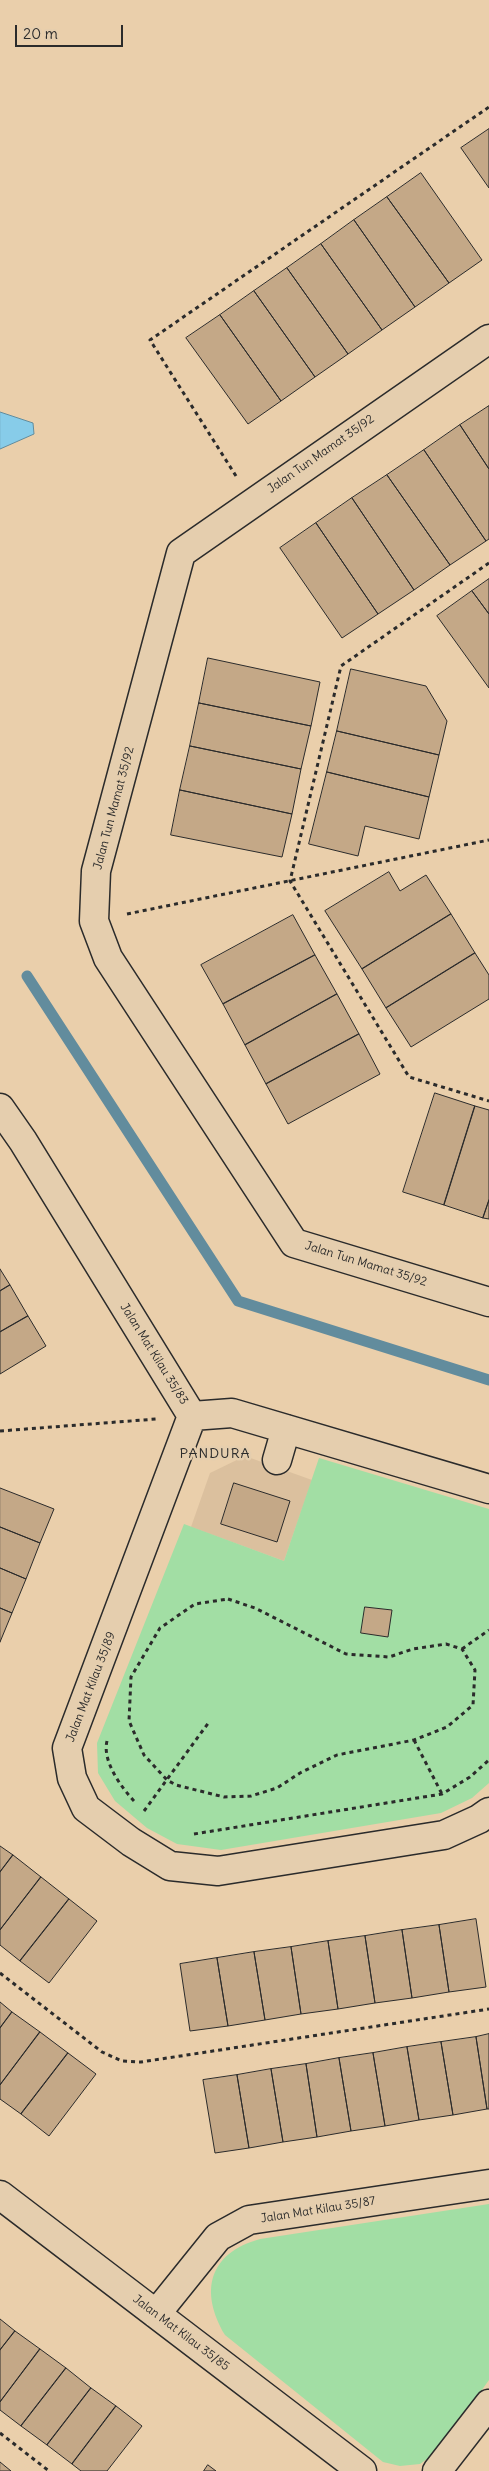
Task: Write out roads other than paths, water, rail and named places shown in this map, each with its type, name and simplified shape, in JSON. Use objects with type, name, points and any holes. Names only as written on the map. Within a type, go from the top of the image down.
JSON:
[{"type":"street","name":"Jalan Tun Mamat 35/92","points":[[489,339],[181,553],[96,871],[94,920],[108,958],[294,1243],[489,1302]]},
{"type":"street","name":"Jalan Mat Kilau 35/83","points":[[0,1108],[23,1141],[192,1416],[232,1413],[489,1489]]},
{"type":"street","name":"Jalan Mat Kilau 35/89","points":[[192,1416],[67,1748],[72,1778],[86,1808],[131,1842],[170,1866],[218,1871],[444,1835],[479,1819],[489,1812]]},
{"type":"street","points":[[277,1460],[286,1429]]},
{"type":"street","name":"Jalan Mat Kilau 35/87","points":[[156,2314],[218,2237],[249,2220],[489,2184]]},
{"type":"street","name":"Jalan Mat Kilau 35/85","points":[[0,2195],[362,2471]]},
{"type":"street","points":[[437,2471],[489,2404]]},
{"type":"water","points":[[0,412],[33,423],[34,434],[0,449]]},
{"type":"waterway","points":[[27,976],[238,1301],[489,1380]]},
{"type":"district","name":"PANDURA","points":[[215,1454]]}]
